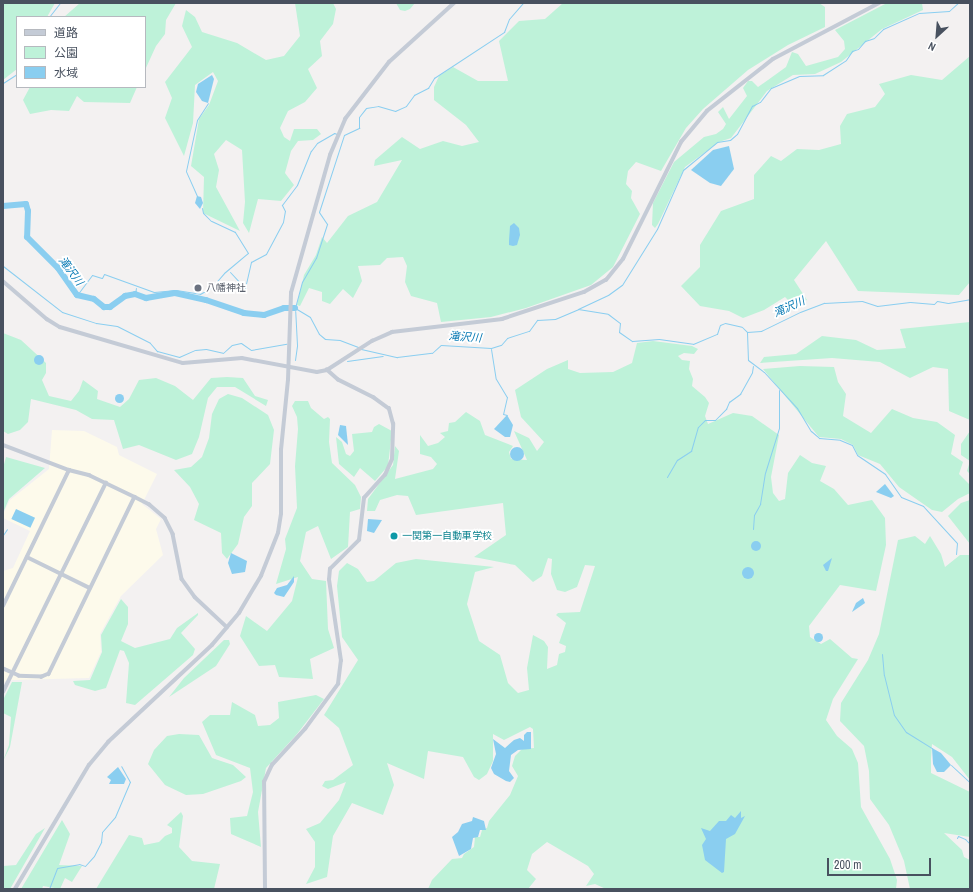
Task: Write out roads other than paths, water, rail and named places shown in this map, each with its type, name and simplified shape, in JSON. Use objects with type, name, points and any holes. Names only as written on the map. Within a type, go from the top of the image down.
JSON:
[{"type":"street","points":[[15,889],[89,765],[108,742],[172,685],[227,627],[239,613],[261,576],[278,533],[281,514],[281,450],[288,367],[290,302],[296,270],[339,132],[353,108],[394,57],[454,3]]},
{"type":"street","points":[[3,281],[36,310],[60,326],[166,360],[196,363],[242,358],[307,372],[327,370],[372,341],[392,332],[502,319],[596,286],[619,264],[681,142],[707,111],[773,58],[879,3]]},
{"type":"street","points":[[265,889],[264,782],[272,765],[305,729],[338,684],[341,669],[329,580],[330,569],[359,540],[364,498],[385,475],[392,459],[393,424],[389,409],[374,398],[338,380],[327,370]]},
{"type":"street","points":[[3,445],[69,470],[89,475],[149,504],[165,518],[173,534],[182,579],[195,597],[227,627]]},
{"type":"street","points":[[3,606],[69,470]]},
{"type":"street","points":[[3,692],[106,483]]},
{"type":"street","points":[[3,669],[12,674],[42,677],[49,674],[135,497]]},
{"type":"street","points":[[27,557],[90,588]]},
{"type":"water","points":[[212,75],[214,79],[208,103],[202,101],[196,92],[198,84]]},
{"type":"water","points":[[729,146],[734,169],[721,186],[710,183],[691,170],[713,150]]},
{"type":"water","points":[[197,196],[201,197],[203,203],[200,209],[195,203]]},
{"type":"water","points":[[514,223],[519,228],[520,235],[517,245],[513,246],[509,245],[509,241],[510,226]]},
{"type":"water","points":[[37,355],[41,355],[43,356],[43,364],[37,365],[34,362],[34,358]]},
{"type":"water","points":[[119,393],[124,398],[119,403],[114,398]]},
{"type":"water","points":[[507,415],[513,425],[510,437],[505,437],[494,429]]},
{"type":"water","points":[[340,425],[346,426],[348,445],[338,435]]},
{"type":"water","points":[[514,447],[520,447],[524,451],[524,457],[520,461],[514,461],[510,457],[510,451]]},
{"type":"water","points":[[885,484],[894,496],[891,498],[876,492]]},
{"type":"water","points":[[16,509],[35,518],[30,528],[11,519]]},
{"type":"water","points":[[368,519],[382,520],[374,533],[367,531]]},
{"type":"water","points":[[754,541],[758,541],[760,542],[760,550],[754,551],[751,548],[751,544]]},
{"type":"water","points":[[231,553],[247,561],[245,572],[232,574],[228,563]]},
{"type":"water","points":[[832,558],[828,571],[826,571],[823,565]]},
{"type":"water","points":[[746,567],[750,567],[754,573],[750,579],[746,579],[742,575],[742,571]]},
{"type":"water","points":[[294,576],[294,582],[284,597],[274,593],[277,588],[287,585]]},
{"type":"water","points":[[863,598],[865,603],[852,612],[856,603]]},
{"type":"water","points":[[818,632],[823,637],[818,642],[813,637]]},
{"type":"water","points":[[527,732],[531,732],[531,749],[518,750],[511,755],[509,771],[514,778],[510,782],[494,774],[491,768],[496,754],[493,739],[505,748],[514,740],[520,738],[524,741],[524,735]]},
{"type":"water","points":[[932,748],[941,753],[951,765],[944,772],[937,772],[933,764]]},
{"type":"water","points":[[118,767],[126,779],[124,784],[109,784],[111,780],[107,777]]},
{"type":"water","points":[[741,811],[741,818],[745,816],[735,834],[726,839],[724,872],[722,873],[705,860],[702,845],[706,839],[701,828],[710,831],[719,821],[726,821],[731,815],[735,818]]},
{"type":"water","points":[[473,817],[484,821],[486,830],[480,830],[478,837],[473,838],[471,849],[459,856],[452,837],[458,832],[462,824],[472,821]]},
{"type":"waterway","points":[[50,16],[60,3]]},
{"type":"waterway","points":[[358,347],[340,340],[325,339],[319,334],[310,317],[295,308],[302,282],[316,258],[327,224],[319,212],[344,135],[359,128],[359,117],[366,108],[378,106],[395,111],[406,106],[414,95],[428,88],[434,78],[504,32],[509,19],[523,3]]},
{"type":"waterway","points":[[578,309],[608,295],[622,285],[657,229],[683,170],[717,142],[730,140],[737,134],[752,106],[760,102],[771,88],[799,76],[823,75],[846,60],[852,51],[858,49],[865,41],[874,38],[883,29],[919,13],[949,11],[958,3]]},
{"type":"waterway","points":[[3,83],[16,75]]},
{"type":"waterway","points":[[197,196],[186,171],[197,120],[208,103]]},
{"type":"waterway","points":[[230,272],[245,288],[251,262],[266,254],[283,222],[285,211],[282,205],[297,185],[311,151],[317,143],[334,133],[337,134]]},
{"type":"waterway","name":"滝沢川","points":[[3,206],[26,204],[28,211],[27,237],[58,268],[77,295],[94,299],[104,307],[110,307],[125,296],[135,294],[146,298],[175,293],[206,300],[244,313],[264,315],[284,308],[295,308]]},
{"type":"waterway","points":[[77,295],[92,275],[102,278],[104,274],[154,292],[176,290],[200,294],[212,287],[224,273],[248,253],[235,232],[211,221],[203,213],[202,208]]},
{"type":"waterway","points":[[3,266],[62,312],[96,323],[117,326],[150,343],[157,351],[179,357],[195,350],[206,349],[223,353],[232,345],[241,343],[251,350],[286,344]]},
{"type":"waterway","name":"滝沢川","points":[[135,294],[136,288]]},
{"type":"waterway","name":"滝沢川","points":[[361,349],[397,357],[432,353],[441,345],[491,348],[501,345],[507,338],[529,331],[537,320],[555,319],[578,309],[608,314],[620,323],[619,332],[632,341],[659,339],[693,344],[717,334],[720,325],[725,323],[742,327],[747,332],[761,331],[800,312],[824,303],[862,301],[877,306],[910,302],[934,304],[937,301],[948,303],[970,299]]},
{"type":"waterway","points":[[295,311],[297,345],[295,360]]},
{"type":"waterway","points":[[747,332],[748,360],[764,372],[797,408],[811,431],[819,438],[840,440],[852,445],[857,455],[885,474],[901,497],[923,506],[957,543],[956,554]]},
{"type":"waterway","points":[[491,349],[496,379],[507,397],[503,414],[507,415]]},
{"type":"waterway","points":[[347,361],[383,356]]},
{"type":"waterway","points":[[667,477],[677,460],[691,451],[698,427],[705,420],[715,420],[726,409],[729,402],[740,394],[752,372],[753,366]]},
{"type":"waterway","points":[[753,529],[754,515],[760,504],[765,473],[779,428],[779,390]]},
{"type":"waterway","points":[[3,535],[7,529]]},
{"type":"waterway","points":[[882,654],[884,675],[894,715],[906,732],[932,748]]},
{"type":"waterway","points":[[951,765],[970,783]]},
{"type":"waterway","points":[[49,889],[57,868],[79,864],[85,866],[94,856],[101,842],[102,832],[115,817],[130,782],[121,766]]},
{"type":"waterway","points":[[957,838],[958,836],[965,839],[970,844]]},
{"type":"place","name":"八幡神社","points":[[198,288]]},
{"type":"place","name":"一関第一自動車学校","points":[[394,536]]}]
